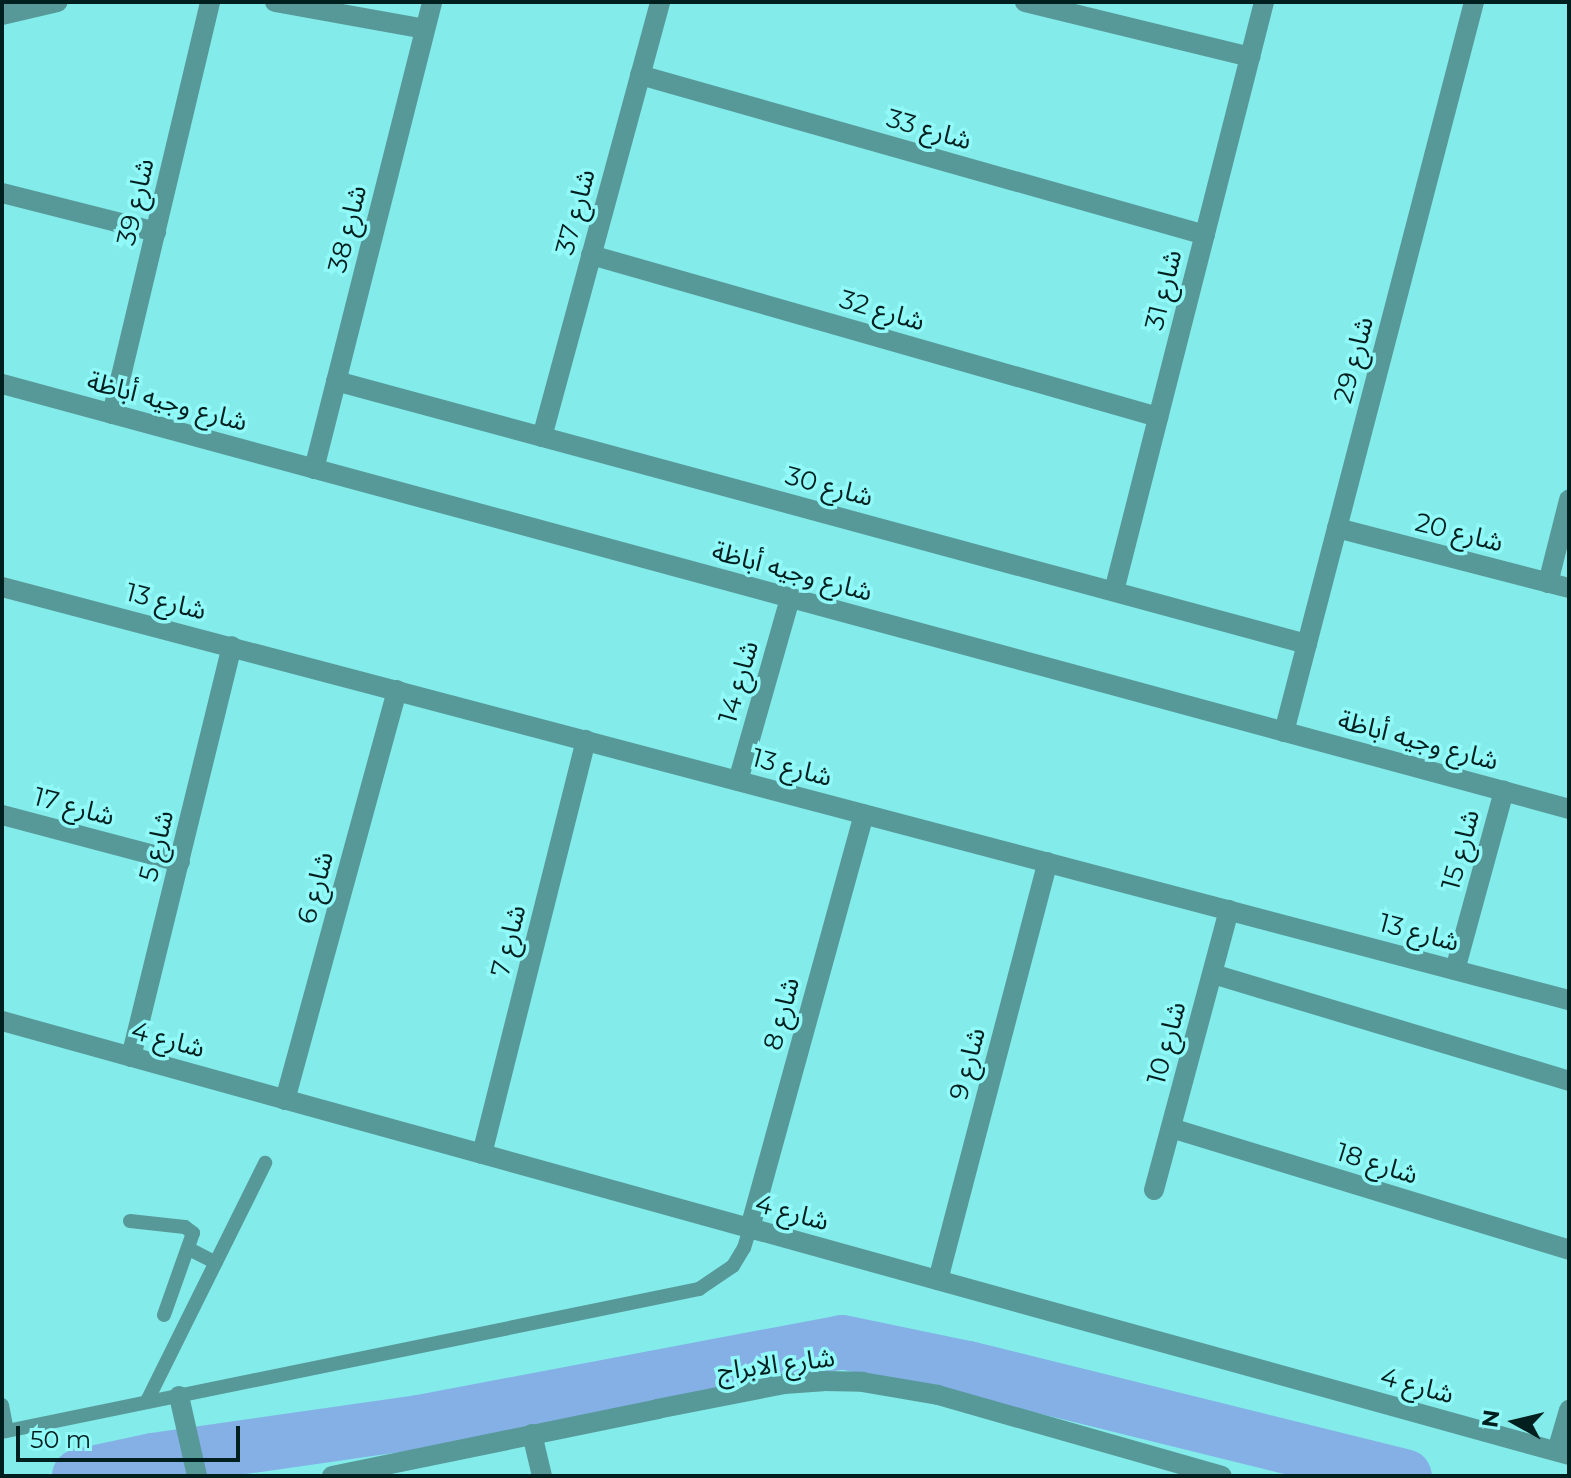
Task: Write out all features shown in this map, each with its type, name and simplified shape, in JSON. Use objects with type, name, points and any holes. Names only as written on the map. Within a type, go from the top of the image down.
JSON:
[{"type":"street","points":[[2,15],[58,2]]},
{"type":"street","name":"شارع 39","points":[[112,414],[210,2]]},
{"type":"street","points":[[275,2],[425,29]]},
{"type":"street","name":"شارع 38","points":[[314,469],[432,2]]},
{"type":"street","name":"شارع 37","points":[[542,437],[660,2]]},
{"type":"street","points":[[1025,2],[1250,57]]},
{"type":"street","name":"شارع 31","points":[[1114,591],[1264,2]]},
{"type":"street","name":"شارع 29","points":[[1284,732],[1474,2]]},
{"type":"street","name":"شارع 33","points":[[640,75],[1205,235]]},
{"type":"street","points":[[2,193],[156,232]]},
{"type":"street","name":"شارع 32","points":[[591,255],[1158,417]]},
{"type":"street","name":"شارع 30","points":[[336,381],[1307,644]]},
{"type":"street","name":"شارع وجيه أباظة","points":[[2,384],[1569,809]]},
{"type":"street","points":[[1548,583],[1569,500]]},
{"type":"street","name":"شارع 20","points":[[1337,528],[1569,588]]},
{"type":"street","name":"شارع 13","points":[[2,587],[1569,1000]]},
{"type":"street","name":"شارع 14","points":[[738,781],[790,598]]},
{"type":"street","name":"شارع 5","points":[[131,1057],[232,646]]},
{"type":"street","name":"شارع 6","points":[[285,1100],[397,690]]},
{"type":"street","name":"شارع 7","points":[[482,1154],[586,740]]},
{"type":"street","name":"شارع 15","points":[[1455,970],[1504,791]]},
{"type":"street","name":"شارع 8","points":[[750,1228],[864,814]]},
{"type":"street","name":"شارع 17","points":[[2,815],[180,862]]},
{"type":"street","name":"شارع 9","points":[[938,1280],[1048,862]]},
{"type":"street","name":"شارع 10","points":[[1154,1190],[1229,910]]},
{"type":"street","points":[[1213,974],[1569,1081]]},
{"type":"street","name":"شارع 4","points":[[2,1021],[1563,1453]]},
{"type":"street","name":"شارع 18","points":[[1171,1128],[1569,1250]]},
{"type":"street","name":"شارع الابراج","points":[[332,1476],[784,1384],[862,1382],[938,1395],[1218,1475]]},
{"type":"street","points":[[179,1396],[197,1476]]},
{"type":"street","points":[[1563,1453],[1569,1410]]},
{"type":"street","points":[[532,1434],[542,1476]]},
{"type":"lane","points":[[147,1401],[265,1163]]},
{"type":"lane","points":[[130,1221],[190,1229],[193,1238],[164,1315]]},
{"type":"lane","points":[[2,1405],[5,1431],[699,1289],[733,1266],[750,1228]]},
{"type":"lane","points":[[189,1249],[216,1263]]},
{"type":"waterway","points":[[79,1476],[153,1460],[419,1422],[842,1342],[968,1368],[1405,1476]]}]
